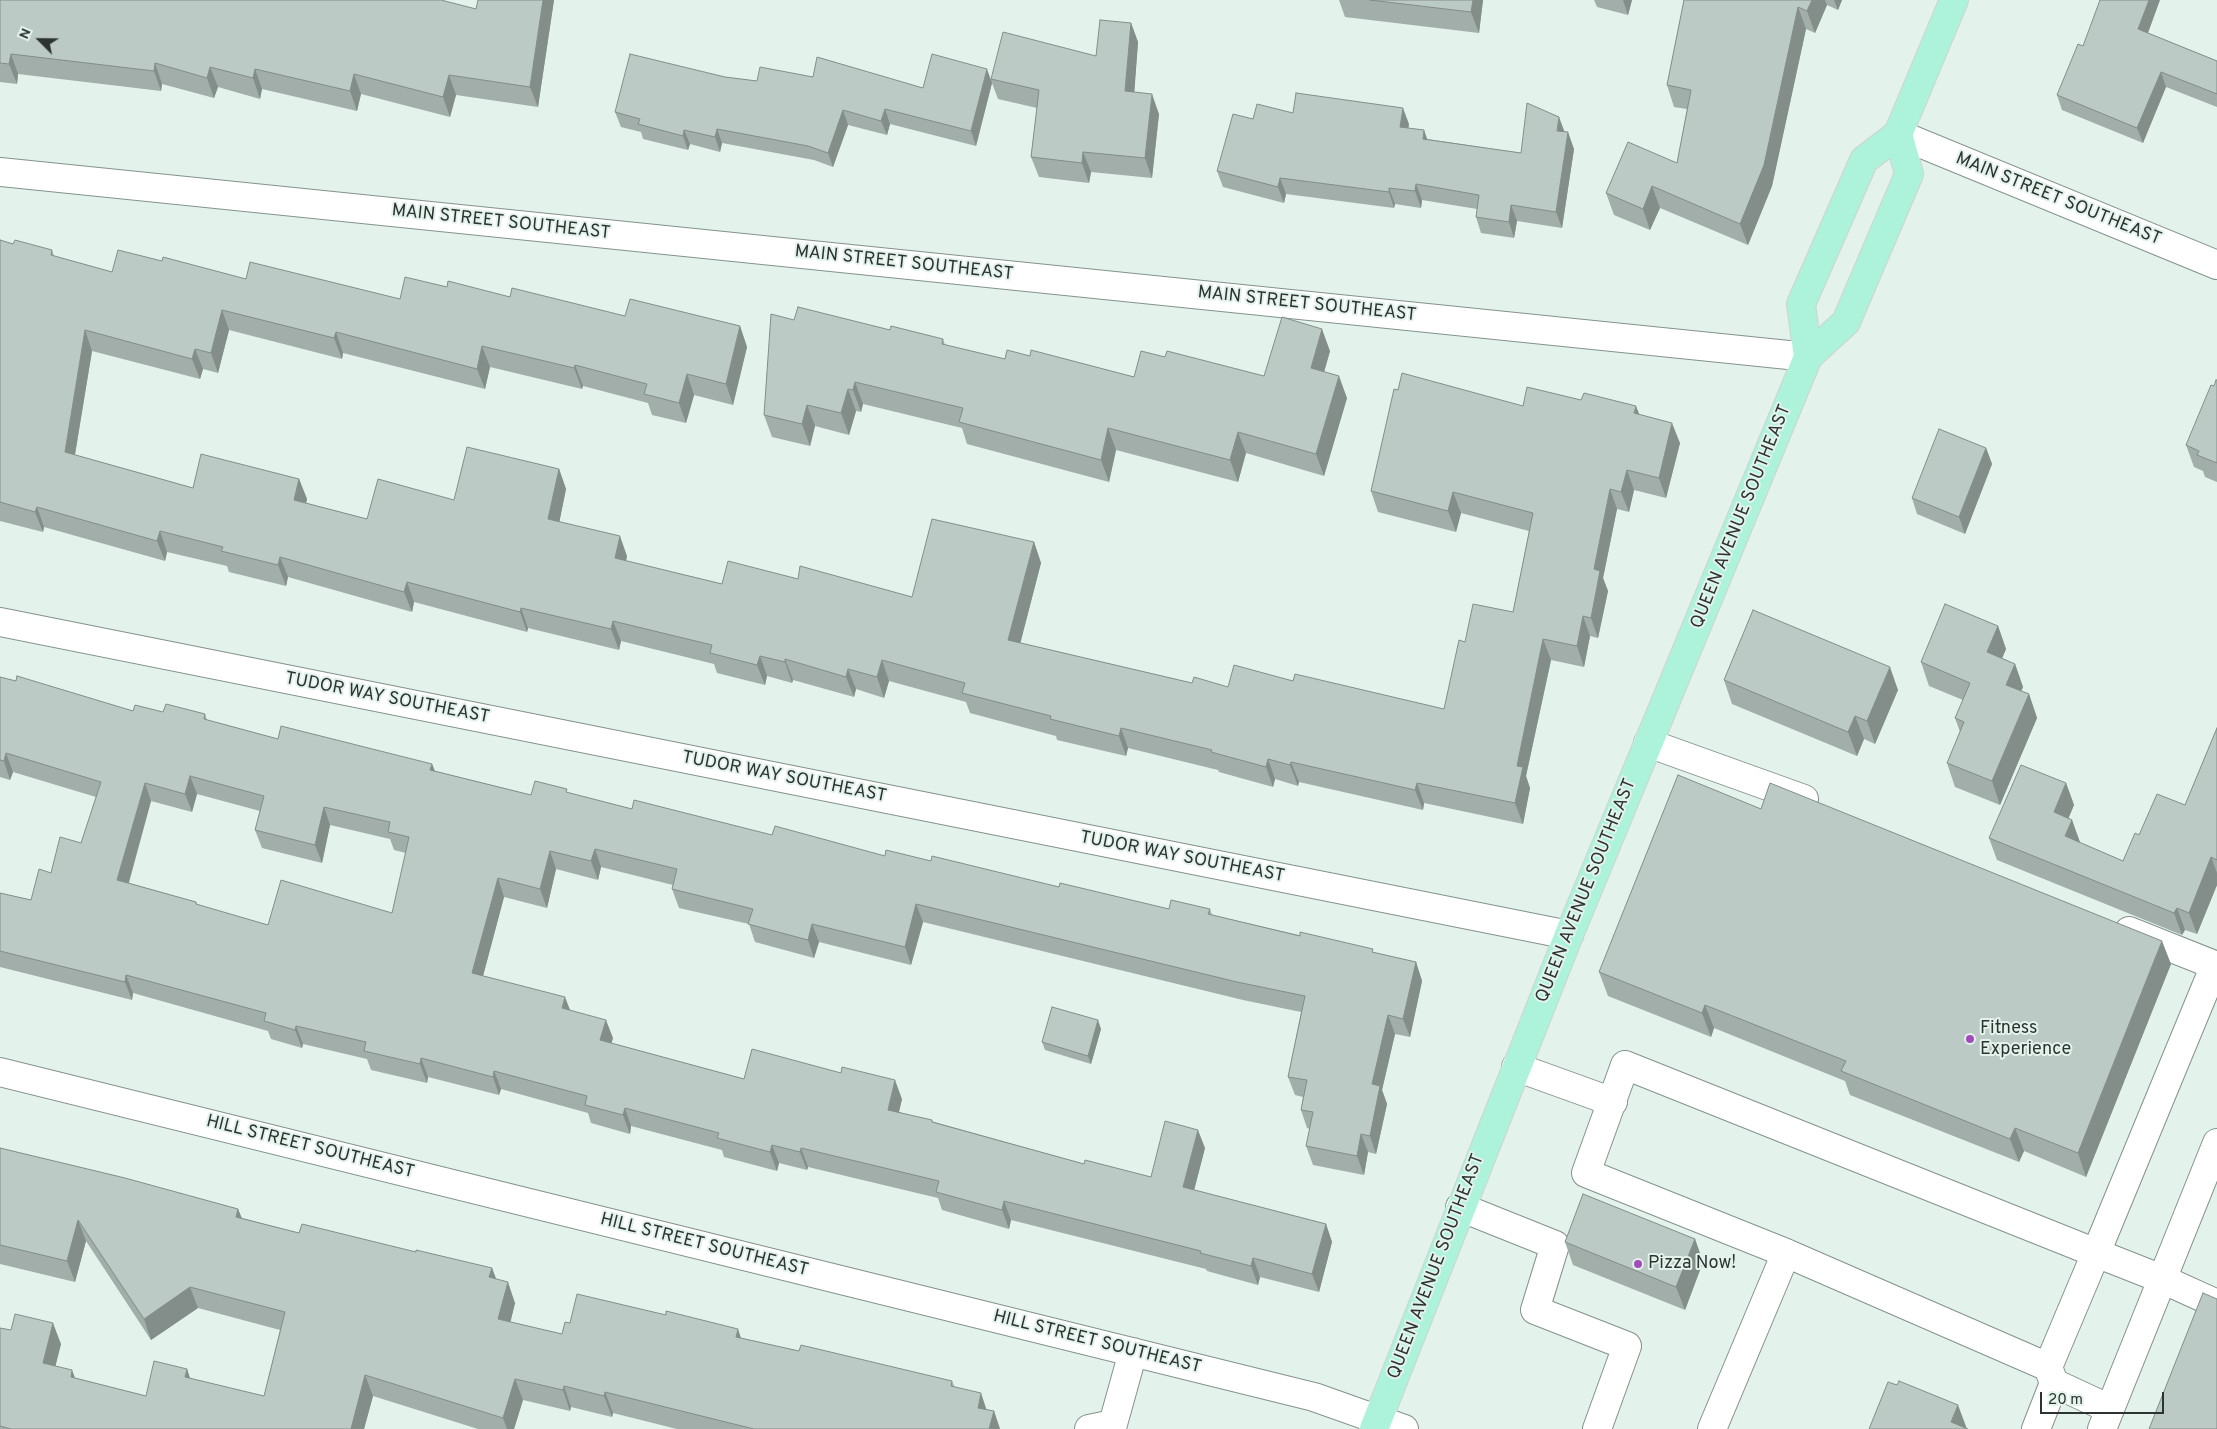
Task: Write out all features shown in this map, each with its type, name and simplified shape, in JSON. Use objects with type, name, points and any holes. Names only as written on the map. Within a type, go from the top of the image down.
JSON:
[{"type":"main road","name":"QUEEN AVENUE SOUTHEAST","points":[[1808,357],[1802,304],[1864,160],[1898,134],[1954,0]]},
{"type":"main road","name":"QUEEN AVENUE SOUTHEAST","points":[[1376,1424],[1460,1207],[1569,935],[1808,357],[1846,322],[1908,174],[1898,134]]},
{"type":"street","name":"MAIN STREET SOUTHEAST","points":[[1898,134],[2217,265]]},
{"type":"street","name":"MAIN STREET SOUTHEAST","points":[[0,172],[1808,357]]},
{"type":"street","name":"TUDOR WAY SOUTHEAST","points":[[0,622],[1569,935]]},
{"type":"street","points":[[1648,743],[1826,807]]},
{"type":"street","points":[[2036,1429],[2051,1375],[2096,1253],[2216,966],[2106,921]]},
{"type":"street","points":[[2217,1143],[2162,1279],[2106,1419],[2051,1375],[1786,1253],[1586,1173],[1626,1065],[2162,1279],[2217,1304]]},
{"type":"street","points":[[1516,1067],[1613,1102]]},
{"type":"street","name":"HILL STREET SOUTHEAST","points":[[0,1072],[1314,1397],[1376,1424],[1404,1429]]},
{"type":"street","points":[[1460,1207],[1555,1245],[1535,1310],[1628,1346],[1597,1429]]},
{"type":"street","points":[[1712,1429],[1786,1253]]},
{"type":"street","points":[[1109,1427],[1133,1352]]},
{"type":"building","points":[[0,0],[441,0],[476,9],[478,0],[543,0],[530,87],[449,75],[443,97],[354,74],[350,91],[255,69],[253,78],[210,67],[207,78],[155,63],[154,71],[11,54],[9,64],[0,63]]},
{"type":"building","points":[[1370,0],[1473,0],[1471,12]]},
{"type":"building","points":[[1684,0],[1812,0],[1807,11],[1798,7],[1764,165],[1740,224],[1652,186],[1643,209],[1606,193],[1628,142],[1677,163],[1691,90],[1667,85]]},
{"type":"building","points":[[2100,0],[2149,0],[2138,29],[2217,61],[2217,94],[2161,72],[2137,128],[2057,95],[2078,44],[2083,46]]},
{"type":"building","points":[[1100,20],[1131,23],[1125,91],[1152,94],[1145,158],[1083,152],[1082,163],[1031,157],[1039,90],[991,79],[1003,32],[1096,56]]},
{"type":"building","points":[[630,54],[725,77],[757,81],[760,67],[813,77],[817,57],[923,88],[932,54],[987,69],[971,131],[885,109],[881,121],[843,110],[828,153],[808,146],[717,129],[715,137],[684,130],[683,136],[638,124],[640,119],[615,112]]},
{"type":"building","points":[[1296,93],[1403,108],[1400,127],[1424,130],[1423,139],[1521,153],[1527,103],[1559,117],[1557,131],[1568,132],[1556,212],[1511,205],[1509,222],[1476,217],[1479,195],[1416,184],[1415,191],[1389,188],[1389,192],[1280,178],[1278,187],[1217,171],[1233,114],[1253,119],[1257,104],[1293,113]]},
{"type":"building","points":[[0,240],[13,244],[15,240],[52,250],[51,255],[112,272],[118,250],[162,261],[163,257],[246,279],[250,262],[400,299],[405,277],[447,287],[448,281],[510,297],[512,288],[625,316],[630,299],[740,326],[726,384],[687,374],[679,403],[644,394],[647,384],[575,365],[574,368],[482,346],[477,369],[336,332],[334,338],[222,310],[211,353],[195,349],[192,359],[85,330],[65,452],[193,488],[201,454],[299,479],[294,500],[367,519],[378,479],[454,500],[467,447],[559,469],[548,519],[620,536],[615,558],[722,584],[728,561],[798,579],[800,566],[912,597],[932,519],[1034,542],[1008,640],[1192,683],[1194,677],[1228,687],[1234,665],[1293,681],[1295,674],[1444,709],[1459,640],[1465,642],[1473,604],[1513,612],[1533,513],[1453,492],[1448,511],[1371,491],[1394,389],[1398,390],[1402,373],[1523,406],[1527,387],[1581,400],[1584,393],[1636,406],[1634,413],[1672,423],[1659,478],[1627,470],[1621,492],[1610,489],[1594,569],[1600,571],[1591,618],[1583,616],[1577,646],[1543,639],[1517,766],[1523,767],[1515,803],[1417,783],[1415,790],[1291,762],[1290,765],[1268,759],[1266,767],[1211,752],[1212,750],[1121,728],[1119,736],[1050,719],[1051,716],[962,693],[965,683],[882,660],[877,677],[848,669],[846,677],[785,659],[785,662],[760,656],[757,665],[710,653],[712,645],[613,621],[611,629],[521,608],[520,612],[407,582],[404,592],[280,557],[278,565],[221,551],[223,547],[160,531],[157,541],[37,507],[35,512],[0,502]]},
{"type":"building","points":[[798,307],[890,330],[891,326],[943,339],[942,344],[1005,359],[1007,350],[1030,356],[1031,350],[1134,377],[1141,351],[1165,357],[1167,351],[1264,376],[1282,317],[1322,329],[1311,368],[1339,376],[1316,454],[1238,432],[1230,460],[1108,428],[1101,460],[959,422],[963,408],[855,382],[853,390],[848,389],[841,413],[807,405],[802,424],[764,415],[771,314],[794,320]]},
{"type":"building","points":[[2216,380],[2217,463],[2197,455],[2199,451],[2186,445],[2211,385],[2214,386]]},
{"type":"building","points":[[1939,429],[1986,448],[1959,517],[1912,498]]},
{"type":"building","points":[[1945,604],[1998,626],[1987,652],[2015,664],[2006,685],[2029,694],[1992,781],[1947,763],[1964,722],[1955,718],[1970,683],[1921,662]]},
{"type":"building","points":[[1753,610],[1890,667],[1867,721],[1855,716],[1848,732],[1724,680]]},
{"type":"building","points":[[17,676],[133,711],[135,705],[163,712],[166,704],[205,714],[204,719],[278,739],[281,726],[432,764],[430,770],[531,795],[535,781],[567,789],[566,792],[632,809],[634,800],[772,835],[775,826],[885,856],[886,850],[931,861],[932,856],[1059,887],[1060,883],[1169,909],[1171,900],[1210,909],[1208,914],[1300,936],[1300,932],[1373,949],[1372,952],[1416,962],[1403,1019],[1388,1015],[1372,1084],[1380,1086],[1370,1136],[1361,1134],[1357,1156],[1306,1146],[1313,1112],[1301,1110],[1307,1080],[1288,1077],[1305,996],[1237,982],[916,904],[905,947],[812,924],[808,940],[748,924],[753,909],[672,889],[677,869],[595,849],[591,861],[550,851],[540,889],[498,878],[472,973],[565,997],[562,1008],[606,1020],[600,1040],[744,1079],[752,1049],[841,1073],[842,1067],[895,1080],[888,1110],[932,1120],[932,1122],[1084,1164],[1085,1160],[1151,1177],[1165,1121],[1198,1130],[1183,1187],[1326,1224],[1312,1274],[1253,1258],[1251,1266],[1200,1253],[1201,1251],[1004,1201],[1002,1210],[936,1192],[939,1181],[801,1148],[800,1152],[772,1145],[770,1152],[717,1138],[719,1133],[625,1108],[623,1115],[585,1105],[587,1096],[494,1071],[493,1077],[421,1058],[420,1064],[364,1051],[366,1042],[296,1026],[295,1030],[264,1021],[266,1013],[126,975],[125,982],[0,951],[0,893],[31,900],[39,869],[51,873],[60,837],[81,843],[101,782],[6,753],[4,761],[0,760],[0,677],[16,681]],"holes":[[[190,776],[264,796],[255,830],[315,845],[324,807],[390,822],[388,832],[409,837],[392,913],[281,880],[268,925],[117,880],[145,783],[185,794]]]},
{"type":"building","points":[[2217,728],[2217,860],[2211,857],[2189,913],[2177,908],[2174,913],[1989,838],[2021,765],[2066,783],[2054,812],[2072,820],[2065,836],[2123,861],[2135,833],[2139,835],[2157,794],[2185,805]]},
{"type":"building","points":[[1678,775],[1761,809],[1770,783],[2162,941],[2078,1153],[2015,1128],[2010,1139],[1841,1071],[1846,1061],[1705,1005],[1702,1013],[1599,972]]},
{"type":"building","points":[[1052,1007],[1098,1020],[1088,1056],[1042,1042]]},
{"type":"building","points":[[0,1148],[125,1178],[238,1209],[236,1217],[299,1233],[302,1224],[416,1252],[416,1250],[492,1268],[489,1277],[508,1282],[498,1319],[562,1334],[565,1322],[570,1323],[577,1294],[666,1315],[666,1311],[738,1329],[736,1337],[799,1351],[801,1345],[952,1381],[951,1386],[981,1393],[978,1408],[994,1411],[989,1429],[754,1429],[605,1392],[604,1396],[564,1386],[563,1390],[515,1379],[503,1418],[365,1375],[351,1429],[11,1429],[0,1426],[0,1328],[11,1330],[15,1314],[53,1323],[43,1363],[72,1370],[71,1377],[146,1396],[154,1361],[187,1369],[185,1377],[264,1396],[285,1312],[190,1287],[144,1319],[78,1220],[67,1261],[0,1245]]},
{"type":"building","points":[[1583,1194],[1695,1239],[1676,1287],[1565,1242]]},
{"type":"building","points":[[2203,1293],[2217,1299],[2217,1429],[2149,1429]]},
{"type":"building","points":[[1899,1381],[1958,1405],[1951,1422],[1968,1429],[1869,1429],[1888,1382],[1897,1385]]},
{"type":"place","name":"Fitness Experience","points":[[1970,1039]]},
{"type":"place","name":"Pizza Now!","points":[[1638,1264]]}]
